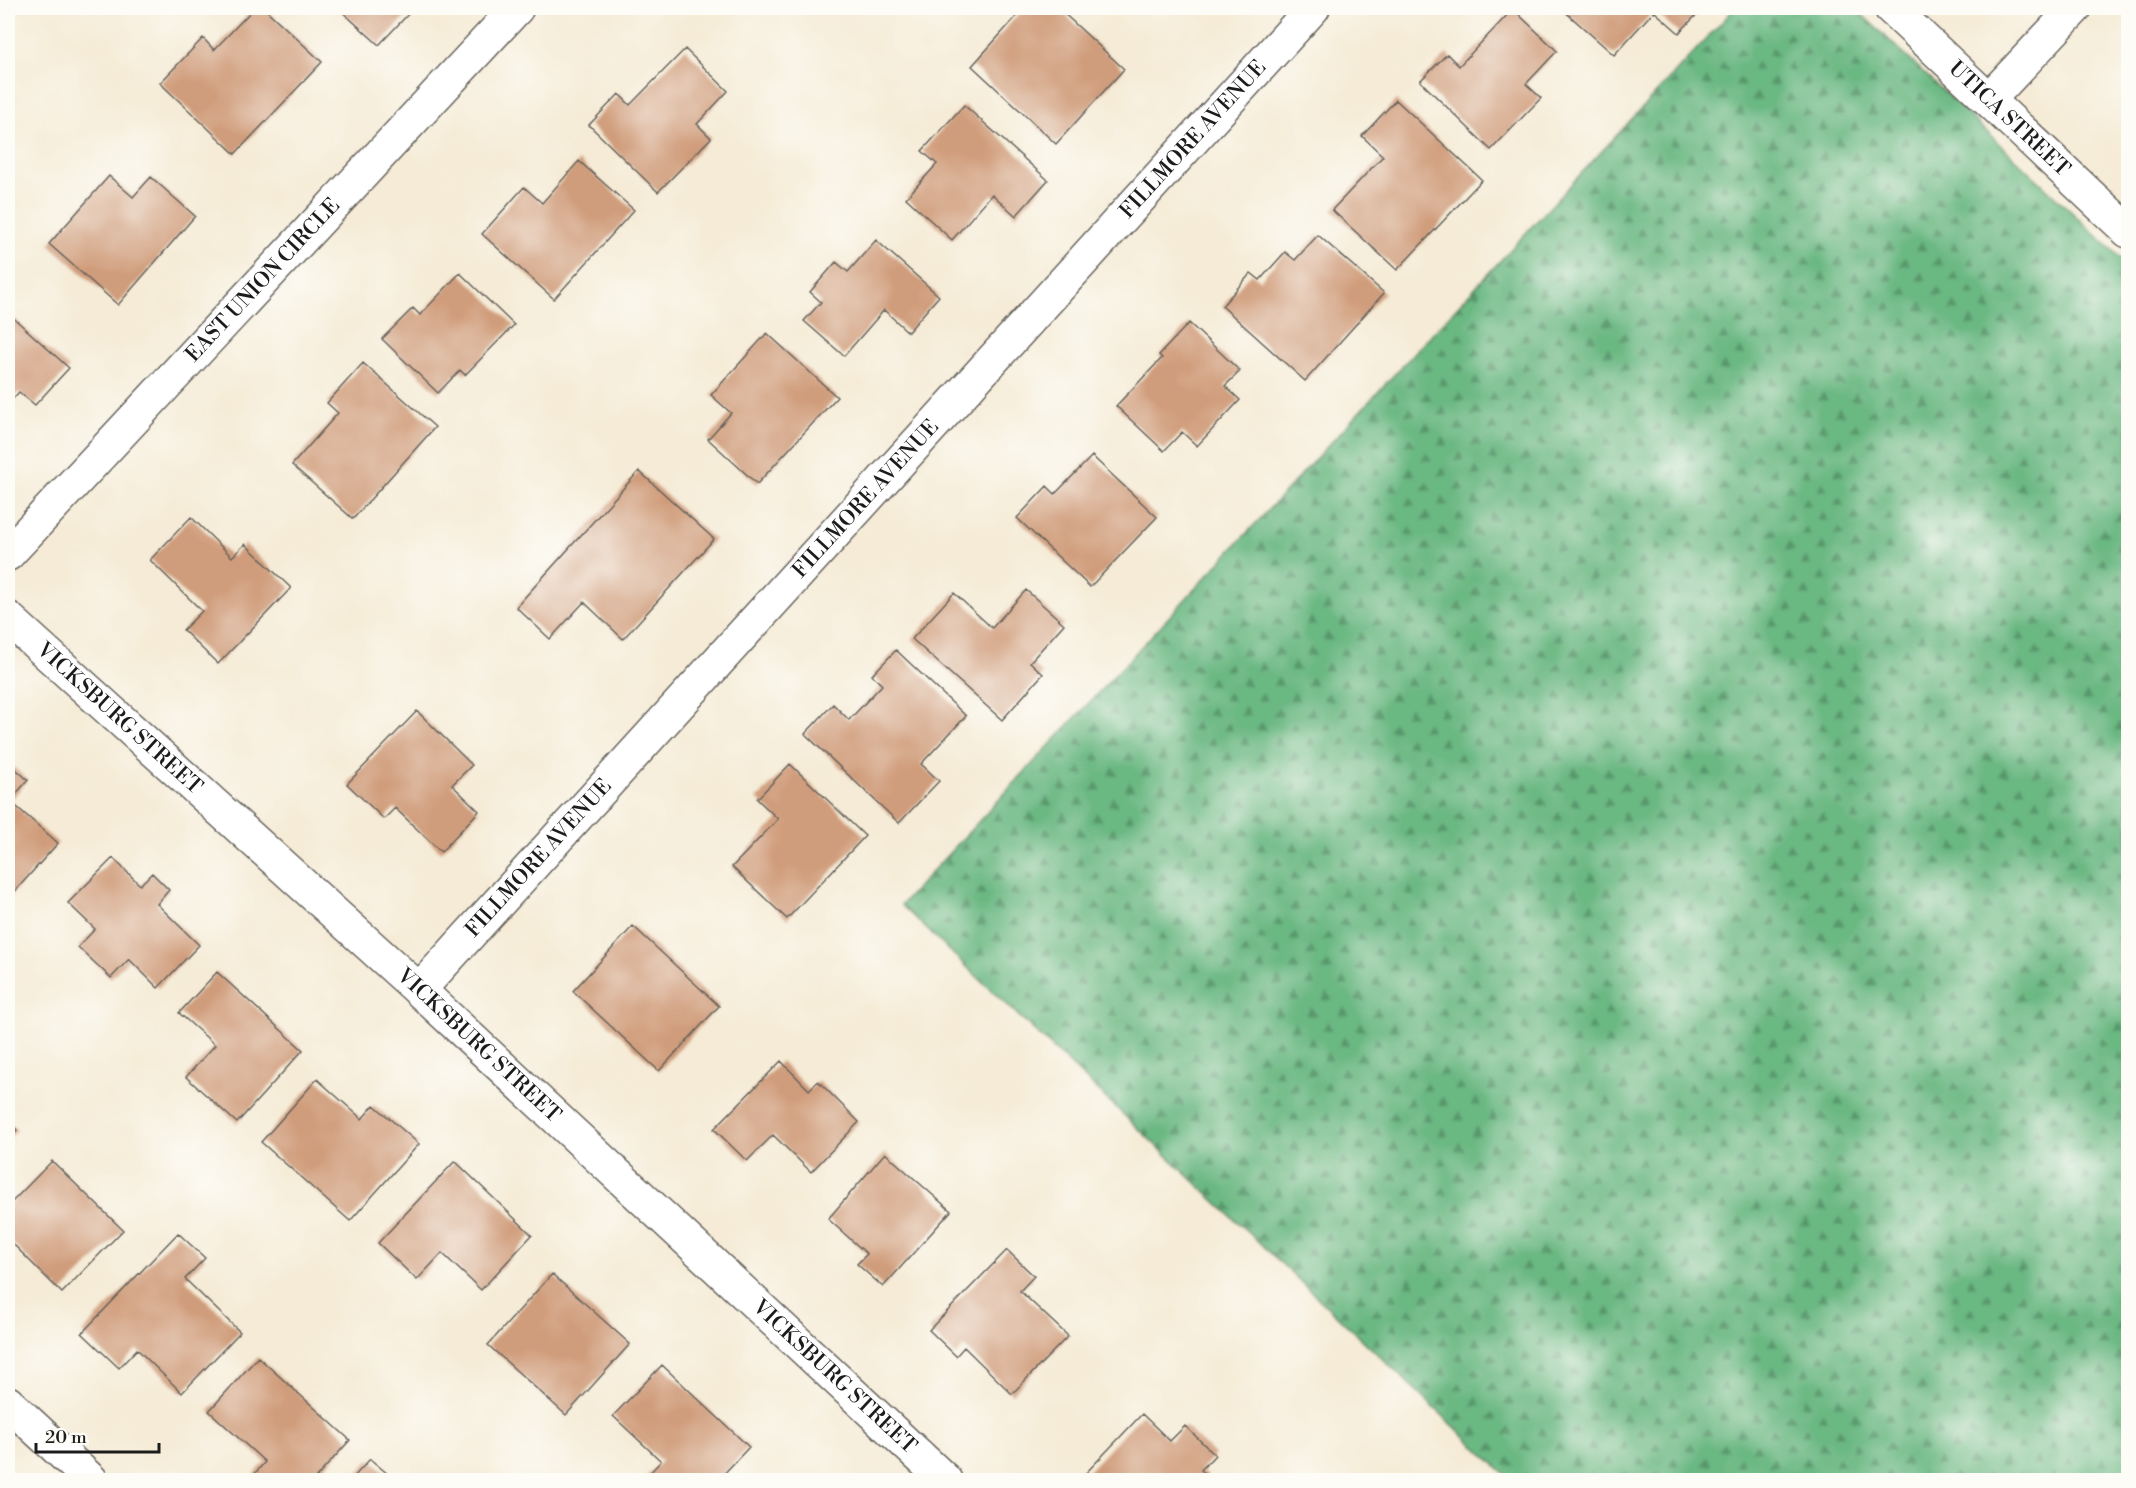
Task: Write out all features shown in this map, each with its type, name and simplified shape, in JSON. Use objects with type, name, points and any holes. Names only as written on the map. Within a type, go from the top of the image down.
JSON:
[{"type":"street","name":"EAST UNION CIRCLE","points":[[8,554],[517,8]]},
{"type":"street","name":"FILLMORE AVENUE","points":[[419,990],[1313,8]]},
{"type":"street","name":"UTICA STREET","points":[[1891,8],[2128,231]]},
{"type":"street","points":[[1989,99],[2075,8]]},
{"type":"street","name":"VICKSBURG STREET","points":[[8,618],[419,990],[945,1480]]},
{"type":"street","points":[[8,1403],[91,1480]]},
{"type":"green space","points":[[1735,8],[1855,8],[2128,265],[2128,1469],[2117,1480],[1511,1480],[901,905]]},
{"type":"building","points":[[254,8],[264,8],[322,62],[235,154],[160,83],[203,38],[214,50]]},
{"type":"building","points":[[338,8],[414,8],[379,45]]},
{"type":"building","points":[[1024,8],[1058,8],[1124,69],[1056,144],[972,66]]},
{"type":"building","points":[[1561,8],[1703,8],[1679,33],[1654,11],[1614,55]]},
{"type":"building","points":[[1513,9],[1557,51],[1526,84],[1541,98],[1491,150],[1420,81],[1447,54],[1459,66]]},
{"type":"building","points":[[685,49],[728,91],[697,124],[711,138],[658,192],[589,125],[619,94],[630,105]]},
{"type":"building","points":[[1396,100],[1482,180],[1397,270],[1332,210],[1383,156],[1362,136]]},
{"type":"building","points":[[964,105],[1048,180],[1016,216],[992,194],[952,240],[906,198],[937,164],[922,151]]},
{"type":"building","points":[[579,161],[634,210],[554,299],[482,234],[524,187],[542,203]]},
{"type":"building","points":[[109,176],[133,197],[151,177],[195,216],[118,305],[49,244]]},
{"type":"building","points":[[1318,235],[1384,293],[1305,381],[1222,306],[1251,273],[1260,280],[1285,252],[1295,260]]},
{"type":"building","points":[[876,240],[939,296],[908,332],[884,310],[844,356],[804,321],[821,302],[810,292],[836,262],[848,272]]},
{"type":"building","points":[[460,273],[514,325],[465,375],[460,370],[438,393],[382,339],[413,308],[420,315]]},
{"type":"building","points":[[8,313],[69,368],[35,405],[19,392],[8,404]]},
{"type":"building","points":[[1189,323],[1240,371],[1225,386],[1240,400],[1197,446],[1182,432],[1164,451],[1116,406],[1162,358],[1159,355]]},
{"type":"building","points":[[767,333],[837,397],[757,484],[708,439],[731,413],[711,395]]},
{"type":"building","points":[[363,363],[435,427],[353,519],[292,465],[338,413],[327,403]]},
{"type":"building","points":[[1092,456],[1157,517],[1090,587],[1017,518],[1047,486],[1055,494]]},
{"type":"building","points":[[639,471],[714,539],[623,639],[584,602],[550,639],[516,607]]},
{"type":"building","points":[[191,517],[232,557],[245,544],[291,588],[218,664],[183,630],[202,611],[150,560]]},
{"type":"building","points":[[1026,590],[1064,624],[1030,662],[1043,674],[1002,720],[912,639],[954,593],[992,628]]},
{"type":"building","points":[[896,650],[966,716],[921,764],[939,781],[899,823],[805,734],[833,704],[849,720],[882,685],[872,675]]},
{"type":"building","points":[[417,711],[472,765],[452,785],[479,811],[441,852],[395,808],[384,819],[347,784]]},
{"type":"building","points":[[8,762],[28,780],[10,801],[58,843],[8,899]]},
{"type":"building","points":[[790,764],[865,836],[787,919],[732,867],[778,819],[757,799]]},
{"type":"building","points":[[113,858],[140,885],[152,873],[169,890],[157,904],[199,945],[158,988],[129,959],[111,978],[78,947],[95,929],[68,903]]},
{"type":"building","points":[[633,926],[719,1006],[659,1071],[573,991]]},
{"type":"building","points":[[217,972],[303,1050],[237,1123],[186,1077],[215,1045],[179,1013]]},
{"type":"building","points":[[781,1061],[809,1090],[818,1081],[859,1122],[811,1172],[773,1135],[747,1161],[714,1129]]},
{"type":"building","points":[[317,1079],[362,1119],[374,1105],[419,1144],[350,1221],[261,1142]]},
{"type":"building","points":[[8,1121],[17,1130],[8,1140]]},
{"type":"building","points":[[885,1153],[951,1211],[883,1287],[857,1264],[867,1254],[828,1219]]},
{"type":"building","points":[[52,1161],[123,1230],[62,1293],[8,1239],[8,1206]]},
{"type":"building","points":[[455,1161],[532,1235],[481,1290],[442,1253],[417,1280],[378,1243]]},
{"type":"building","points":[[178,1233],[205,1258],[185,1279],[240,1332],[182,1393],[137,1349],[119,1368],[82,1333]]},
{"type":"building","points":[[1007,1250],[1034,1276],[1020,1291],[1068,1336],[1012,1394],[964,1347],[956,1356],[929,1330]]},
{"type":"building","points":[[552,1274],[630,1344],[566,1415],[488,1345]]},
{"type":"building","points":[[258,1357],[350,1440],[314,1480],[249,1480],[265,1462],[209,1411]]},
{"type":"building","points":[[662,1365],[749,1447],[718,1480],[648,1480],[645,1478],[661,1461],[613,1416]]},
{"type":"building","points":[[1142,1414],[1170,1441],[1185,1426],[1215,1455],[1201,1470],[1212,1480],[1091,1480],[1085,1474]]},
{"type":"building","points":[[370,1459],[395,1480],[351,1480]]}]
